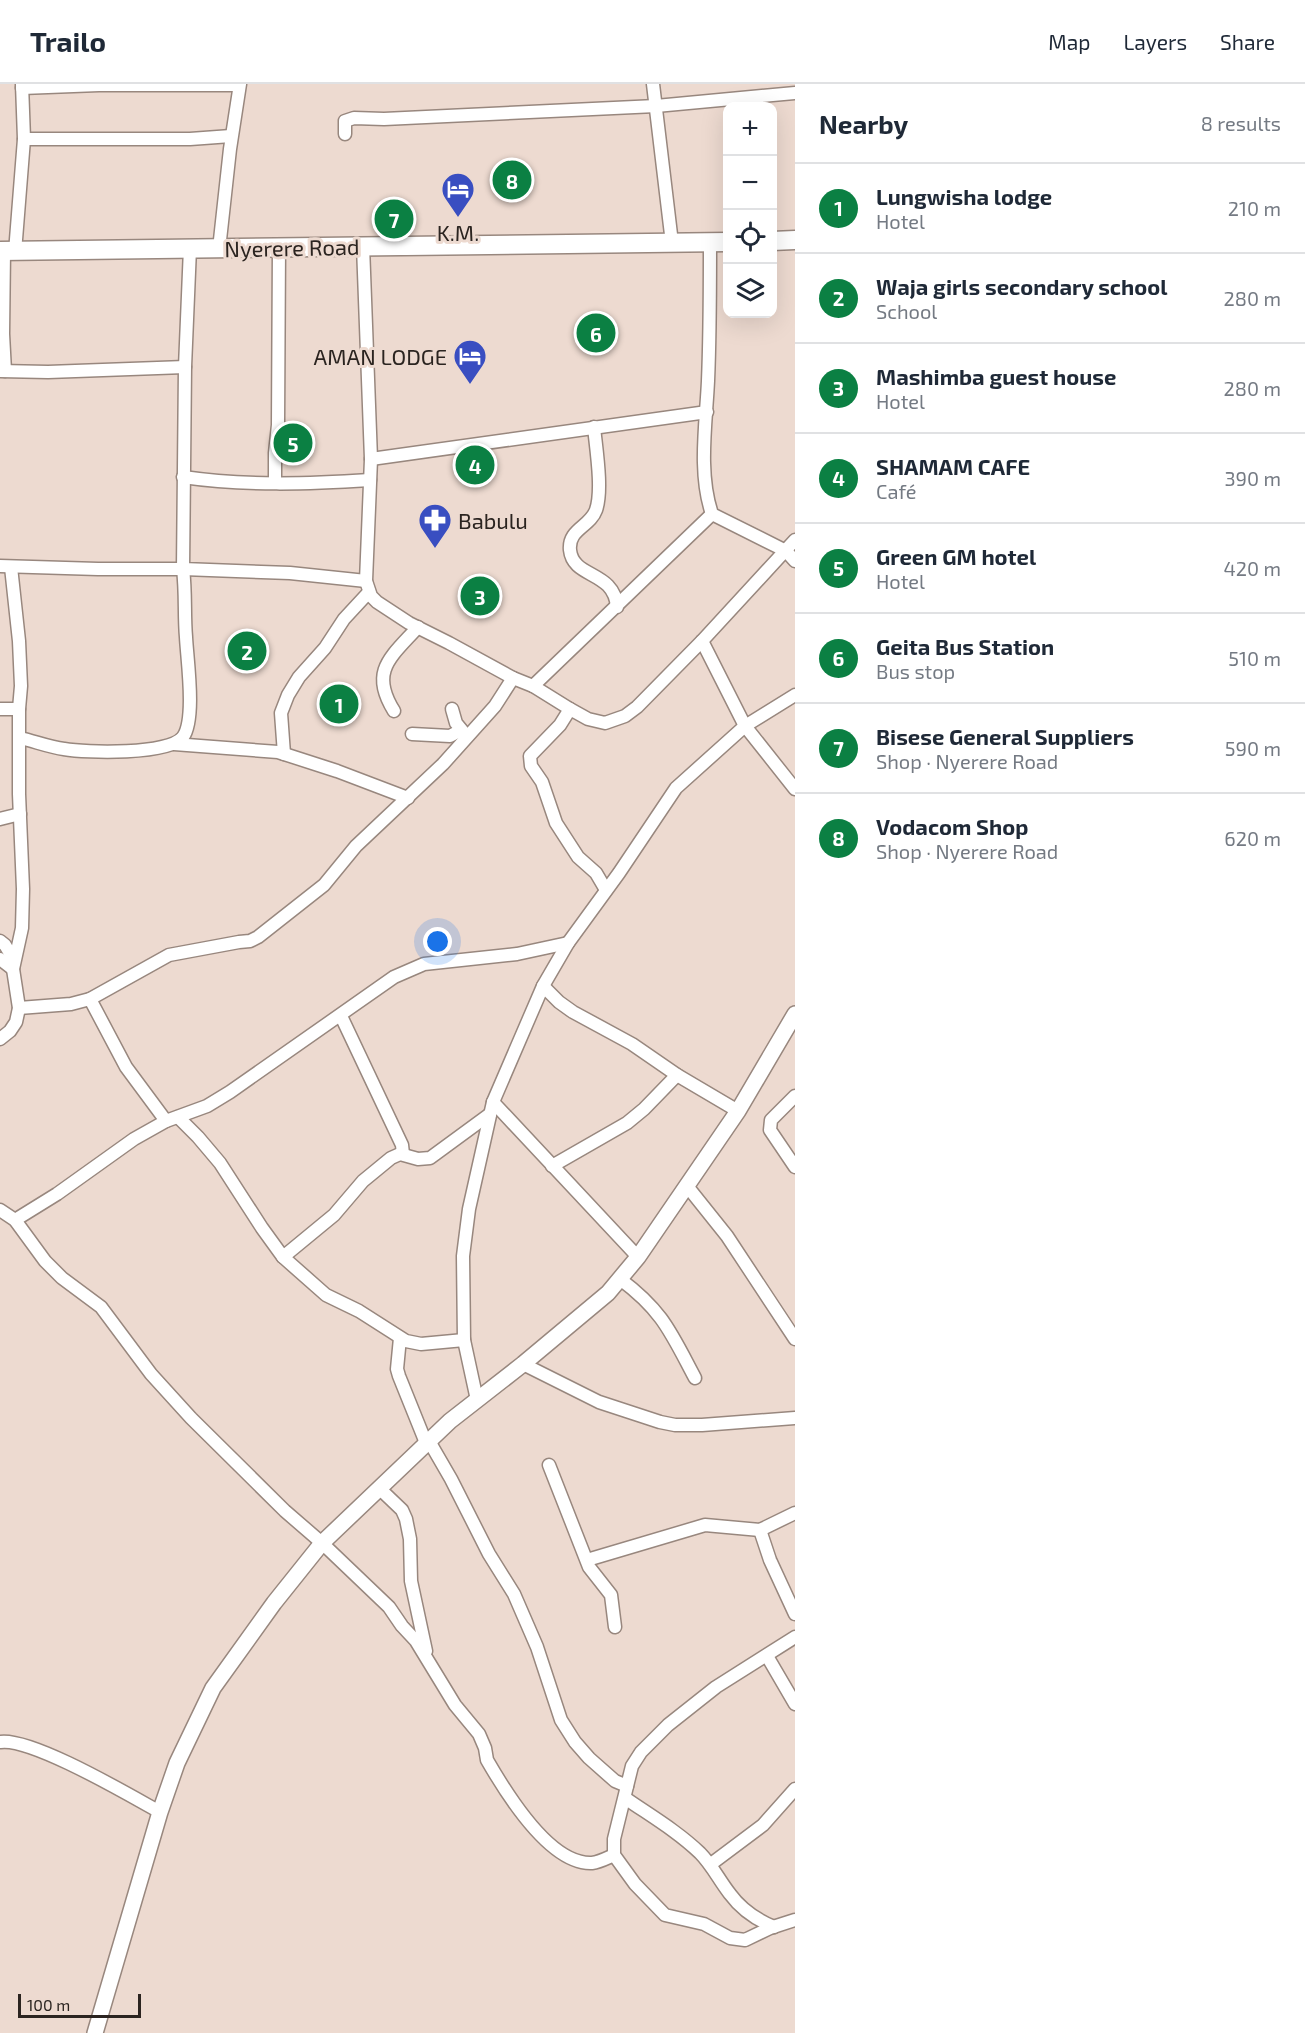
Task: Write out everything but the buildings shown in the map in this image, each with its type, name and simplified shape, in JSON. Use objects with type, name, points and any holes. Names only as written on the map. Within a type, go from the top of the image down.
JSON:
[{"type":"highway","points":[[777,241],[795,240]]},
{"type":"highway","name":"Nyerere Road","points":[[6,251],[719,242]]},
{"type":"main road","points":[[95,2033],[160,1812],[177,1763],[213,1689],[274,1603],[322,1543],[427,1442],[608,1293],[638,1257],[738,1111],[795,1014]]},
{"type":"street","points":[[653,84],[672,243]]},
{"type":"street","points":[[185,367],[3,371],[6,251],[24,140],[22,86],[240,85],[231,136],[219,249]]},
{"type":"street","points":[[345,134],[345,121],[354,118],[384,119],[656,106],[795,93]]},
{"type":"street","points":[[24,140],[190,139],[231,136]]},
{"type":"street","points":[[712,514],[705,483],[706,412],[710,325],[719,242]]},
{"type":"street","points":[[363,246],[370,459],[368,587],[377,602],[418,627],[513,678],[533,686],[588,719],[605,723],[625,716],[637,707],[702,641],[795,540]]},
{"type":"street","points":[[275,482],[279,399],[279,247]]},
{"type":"street","points":[[174,744],[185,734],[189,713],[189,666],[185,635],[186,591],[183,569],[183,477],[190,248]]},
{"type":"street","points":[[370,459],[706,412]]},
{"type":"street","points":[[594,427],[598,468],[596,510],[591,518],[574,533],[571,538],[570,552],[582,568],[608,584],[616,598],[616,608]]},
{"type":"street","points":[[183,477],[220,483],[327,483],[370,480]]},
{"type":"street","points":[[712,514],[786,551],[795,561]]},
{"type":"street","points":[[533,686],[712,514]]},
{"type":"street","points":[[0,1039],[16,1022],[19,1008],[14,965],[22,928],[23,890],[19,641],[5,567],[290,573],[368,587]]},
{"type":"street","points":[[284,754],[281,713],[288,695],[299,677],[325,648],[368,587]]},
{"type":"street","points":[[394,711],[384,693],[381,682],[383,672],[400,647],[418,627]]},
{"type":"street","points":[[702,641],[745,726],[795,789]]},
{"type":"street","points":[[19,1008],[71,1004],[90,999],[169,955],[258,938],[324,885],[356,846],[408,798],[464,734],[495,706],[513,678]]},
{"type":"street","points":[[477,1400],[464,1340],[463,1256],[469,1209],[492,1108],[543,986],[567,944],[676,788],[745,726],[795,695]]},
{"type":"street","points":[[0,709],[19,710]]},
{"type":"street","points":[[570,709],[560,724],[530,756],[529,761],[542,782],[556,823],[578,857],[596,873],[606,890]]},
{"type":"street","points":[[452,710],[456,723],[464,734]]},
{"type":"street","points":[[412,734],[450,736],[464,734]]},
{"type":"street","points":[[20,738],[66,750],[140,751],[174,744],[278,752],[408,798]]},
{"type":"street","points":[[0,819],[20,814]]},
{"type":"street","points":[[0,941],[14,965]]},
{"type":"street","points":[[15,1220],[57,1194],[111,1154],[166,1121],[207,1106],[230,1092],[394,977],[424,964],[517,954],[567,944]]},
{"type":"street","points":[[0,959],[14,965]]},
{"type":"street","points":[[543,986],[573,1012],[632,1044],[677,1076],[738,1111]]},
{"type":"street","points":[[90,999],[126,1067],[166,1121]]},
{"type":"street","points":[[341,1016],[402,1145],[403,1154]]},
{"type":"street","points":[[552,1166],[627,1123],[677,1076]]},
{"type":"street","points":[[795,1096],[771,1120],[770,1130],[795,1167]]},
{"type":"street","points":[[283,1257],[334,1215],[363,1181],[391,1158],[403,1154],[418,1159],[430,1158],[492,1108]]},
{"type":"street","points":[[492,1108],[552,1166],[638,1257]]},
{"type":"street","points":[[178,1117],[220,1163],[283,1257],[326,1295],[366,1315],[400,1338],[421,1344],[464,1340]]},
{"type":"street","points":[[687,1186],[727,1236],[795,1339]]},
{"type":"street","points":[[0,1210],[15,1220],[45,1261],[62,1278],[101,1307],[165,1391],[285,1511],[389,1607],[416,1641],[455,1705],[479,1734],[492,1769],[534,1830],[569,1858],[593,1863],[614,1856]]},
{"type":"street","points":[[620,1279],[657,1311],[680,1347],[695,1378]]},
{"type":"street","points":[[400,1338],[397,1369],[399,1376],[427,1442],[451,1479],[489,1554],[514,1594],[537,1647],[561,1720],[589,1758],[711,1864],[727,1891],[738,1904],[774,1927]]},
{"type":"street","points":[[523,1364],[599,1402],[668,1423],[702,1425],[794,1422]]},
{"type":"street","points":[[549,1465],[589,1567],[610,1595],[615,1626]]},
{"type":"street","points":[[379,1488],[402,1510],[406,1519],[410,1539],[412,1587],[427,1659]]},
{"type":"street","points":[[587,1560],[705,1525],[760,1530],[795,1513]]},
{"type":"street","points":[[760,1530],[770,1560],[795,1614]]},
{"type":"street","points":[[795,1638],[716,1687],[668,1725],[641,1752],[632,1766],[614,1839],[614,1856],[635,1884],[665,1915],[704,1924],[737,1940],[745,1940],[795,1920]]},
{"type":"street","points":[[767,1656],[795,1704]]},
{"type":"street","points":[[0,1742],[14,1742],[30,1746],[96,1776],[160,1812]]},
{"type":"street","points":[[711,1864],[763,1825],[795,1789]]},
{"type":"place","name":"Vodacom Shop","points":[[512,180]]},
{"type":"place","name":"K.M.","points":[[458,218]]},
{"type":"place","name":"Bisese General Suppliers","points":[[394,219]]},
{"type":"place","name":"Geita Bus Station","points":[[596,333]]},
{"type":"place","name":"AMAN LODGE","points":[[470,385]]},
{"type":"place","name":"Green GM hotel","points":[[293,443]]},
{"type":"place","name":"SHAMAM CAFE","points":[[475,465]]},
{"type":"place","name":"Babulu","points":[[435,549]]},
{"type":"place","name":"Mashimba guest house","points":[[480,596]]},
{"type":"place","name":"Waja girls secondary school","points":[[247,651]]},
{"type":"place","name":"Lungwisha lodge","points":[[339,704]]}]
